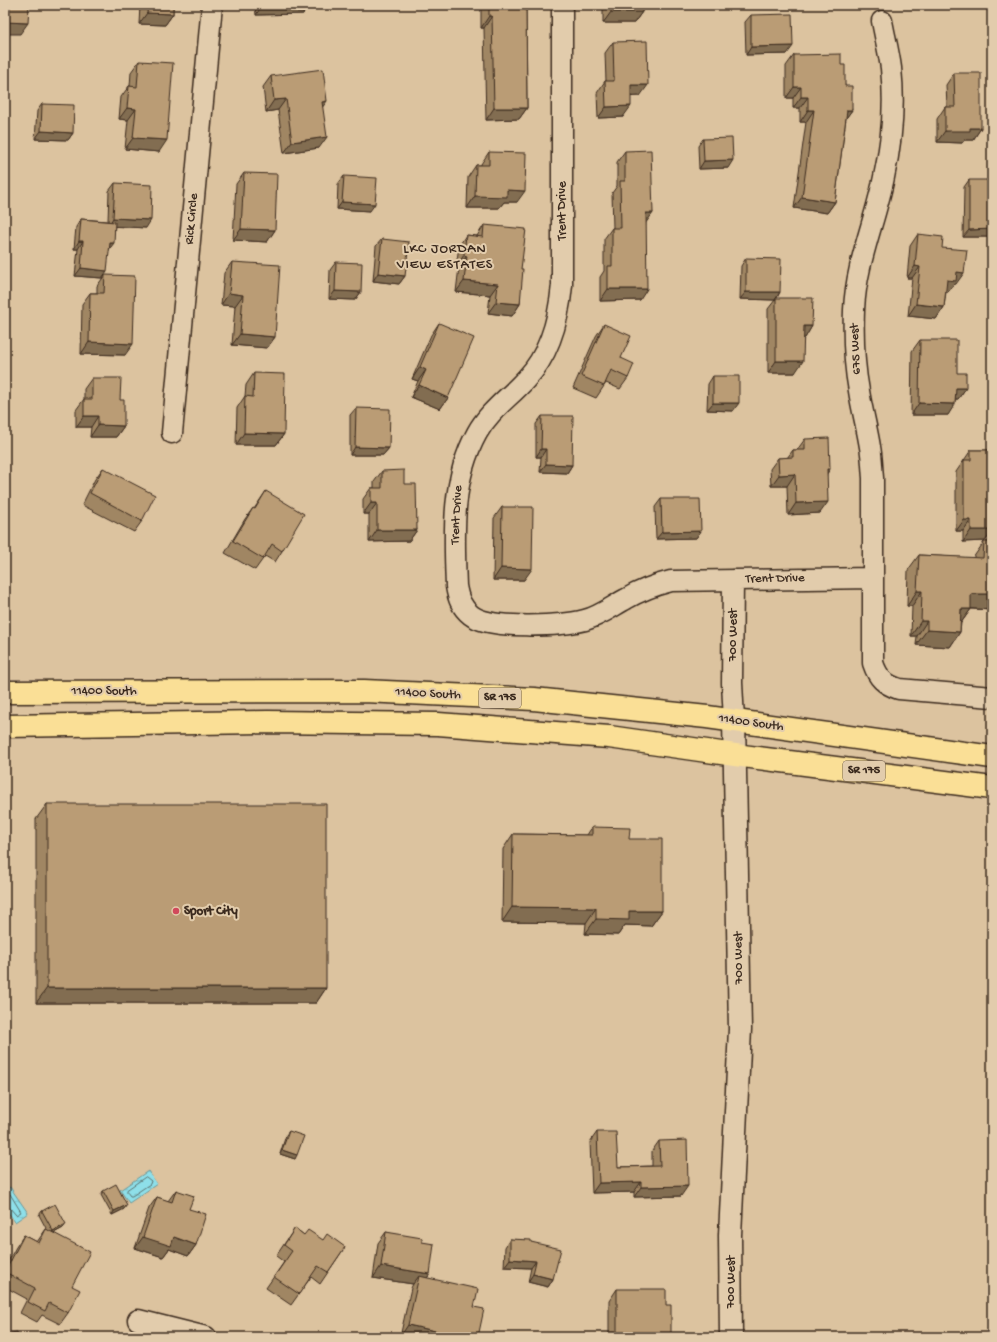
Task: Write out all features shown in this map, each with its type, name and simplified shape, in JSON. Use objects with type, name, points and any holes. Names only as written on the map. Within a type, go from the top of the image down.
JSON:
[{"type":"main road","name":"11400 South","points":[[5,692],[364,691],[534,699],[734,720],[992,757]]},
{"type":"main road","name":"SR 175","points":[[5,726],[268,722],[438,724],[609,737],[735,755],[992,788]]},
{"type":"street","name":"Rick Circle","points":[[172,433],[212,5]]},
{"type":"street","name":"Trent Drive","points":[[562,5],[562,285],[557,321],[548,345],[527,379],[489,415],[478,432],[467,454],[460,478],[456,505],[456,586],[458,598],[463,608],[472,616],[484,622],[498,624],[567,623],[586,620],[648,587],[671,581],[873,578]]},
{"type":"street","name":"675 West","points":[[882,21],[890,68],[892,123],[884,178],[862,256],[854,309],[855,364],[859,392],[871,448],[873,478],[873,663],[876,672],[889,686],[910,691],[992,697]]},
{"type":"street","name":"700 West","points":[[731,1337],[730,1235],[740,1029],[735,755],[732,683],[733,580]]},
{"type":"street","points":[[138,1320],[206,1337]]},
{"type":"water","points":[[148,1171],[157,1184],[129,1203],[120,1190]]},
{"type":"water","points":[[10,1187],[28,1213],[15,1222],[5,1208],[5,1190]]},
{"type":"building","points":[[5,5],[29,5],[28,23],[5,22]]},
{"type":"building","points":[[148,5],[173,5],[173,14],[147,13]]},
{"type":"building","points":[[489,5],[526,5],[527,108],[494,108],[492,16],[489,16]]},
{"type":"building","points":[[611,5],[642,5],[642,12],[611,12]]},
{"type":"building","points":[[792,14],[793,46],[751,47],[751,15]]},
{"type":"building","points":[[647,41],[648,85],[631,85],[631,106],[606,107],[605,81],[614,81],[613,42]]},
{"type":"building","points":[[841,54],[841,65],[845,65],[845,86],[852,86],[852,110],[847,110],[835,202],[802,197],[814,110],[808,110],[808,97],[801,97],[801,87],[794,87],[794,55]]},
{"type":"building","points":[[139,61],[173,63],[167,140],[133,138],[136,109],[127,108],[129,86],[137,87]]},
{"type":"building","points":[[323,69],[327,101],[322,102],[327,137],[292,142],[286,99],[274,100],[271,76]]},
{"type":"building","points":[[954,73],[981,73],[981,128],[970,128],[970,131],[945,131],[945,107],[955,107]]},
{"type":"building","points":[[42,104],[74,105],[73,133],[41,131]]},
{"type":"building","points":[[732,138],[733,160],[704,161],[703,139]]},
{"type":"building","points":[[651,150],[653,213],[646,213],[647,289],[608,289],[608,266],[612,266],[612,228],[621,228],[620,181],[625,181],[625,151]]},
{"type":"building","points":[[489,152],[526,153],[525,191],[507,190],[507,197],[475,196],[476,165],[489,165]]},
{"type":"building","points":[[244,173],[277,174],[275,230],[241,229]]},
{"type":"building","points":[[344,176],[377,178],[375,204],[342,202]]},
{"type":"building","points":[[969,180],[990,180],[989,215],[992,215],[992,229],[969,230]]},
{"type":"building","points":[[115,183],[152,185],[151,220],[113,218]]},
{"type":"building","points":[[81,219],[115,222],[114,243],[110,243],[107,271],[81,268],[83,241],[79,241]]},
{"type":"building","points":[[484,225],[526,229],[521,269],[523,269],[520,304],[496,302],[498,284],[464,281],[467,256],[464,255],[466,235],[483,237]]},
{"type":"building","points":[[918,234],[943,237],[942,248],[967,250],[964,273],[957,272],[956,281],[947,280],[944,307],[916,304],[920,267],[915,266]]},
{"type":"building","points":[[382,239],[409,242],[405,276],[378,273]]},
{"type":"building","points":[[746,258],[781,259],[780,292],[746,292]]},
{"type":"building","points":[[232,262],[280,265],[275,337],[240,334],[243,295],[229,293]]},
{"type":"building","points":[[336,262],[362,263],[361,292],[335,291]]},
{"type":"building","points":[[105,275],[135,276],[133,344],[89,342],[90,293],[104,293]]},
{"type":"building","points":[[776,298],[813,298],[812,326],[804,326],[803,361],[776,361]]},
{"type":"building","points":[[439,323],[474,338],[448,398],[419,385],[426,370],[420,367]]},
{"type":"building","points":[[604,324],[631,336],[621,358],[634,364],[628,378],[611,370],[604,386],[581,376]]},
{"type":"building","points":[[920,340],[957,340],[957,373],[966,373],[966,388],[956,388],[955,404],[919,403]]},
{"type":"building","points":[[254,373],[285,374],[284,434],[244,433],[245,396],[253,397]]},
{"type":"building","points":[[713,376],[739,376],[739,403],[713,403]]},
{"type":"building","points":[[92,378],[121,378],[120,400],[124,400],[124,426],[98,425],[98,416],[84,416],[84,399],[92,399]]},
{"type":"building","points":[[356,408],[390,409],[389,448],[355,447]]},
{"type":"building","points":[[542,416],[573,416],[572,465],[546,464],[546,449],[541,449]]},
{"type":"building","points":[[829,438],[830,469],[827,469],[828,502],[796,503],[795,474],[779,475],[778,458],[793,457],[793,450],[805,450],[805,439]]},
{"type":"building","points":[[971,450],[992,450],[992,530],[971,530],[971,520],[964,520],[964,460],[971,460]]},
{"type":"building","points":[[103,468],[155,495],[142,521],[90,493]]},
{"type":"building","points":[[404,470],[404,484],[416,484],[417,530],[377,530],[377,503],[371,503],[371,488],[382,488],[382,471]]},
{"type":"building","points":[[266,491],[304,514],[282,551],[272,544],[263,559],[233,541],[253,508],[255,509]]},
{"type":"building","points":[[661,499],[700,499],[701,531],[662,532]]},
{"type":"building","points":[[502,507],[533,507],[532,569],[501,568]]},
{"type":"building","points":[[984,542],[992,542],[992,594],[971,594],[971,609],[961,609],[960,632],[927,630],[927,621],[921,621],[922,591],[917,591],[919,555],[983,558]]},
{"type":"building","name":"Sport City","points":[[47,804],[326,804],[326,988],[47,988]]},
{"type":"building","points":[[592,827],[630,828],[629,839],[662,839],[662,911],[629,911],[629,920],[596,919],[596,908],[512,907],[513,834],[592,835]]},
{"type":"building","points":[[289,1131],[304,1136],[297,1155],[282,1150]]},
{"type":"building","points":[[597,1132],[616,1132],[618,1167],[660,1166],[659,1141],[687,1140],[688,1186],[641,1187],[641,1182],[599,1183]]},
{"type":"building","points":[[116,1184],[127,1205],[114,1211],[103,1191]]},
{"type":"building","points":[[176,1190],[194,1196],[189,1209],[206,1214],[196,1245],[174,1237],[171,1246],[143,1237],[157,1197],[172,1202]]},
{"type":"building","points":[[55,1204],[66,1224],[53,1231],[42,1211]]},
{"type":"building","points":[[295,1228],[304,1235],[308,1230],[323,1240],[327,1234],[345,1247],[328,1272],[318,1266],[299,1294],[274,1277],[292,1251],[284,1245]]},
{"type":"building","points":[[46,1229],[90,1252],[72,1286],[80,1290],[68,1313],[49,1303],[45,1311],[28,1302],[35,1288],[5,1272],[24,1235],[39,1243]]},
{"type":"building","points":[[386,1232],[422,1238],[422,1242],[434,1244],[430,1274],[381,1266]]},
{"type":"building","points":[[510,1239],[531,1240],[531,1242],[561,1249],[553,1279],[533,1274],[536,1261],[510,1259]]},
{"type":"building","points":[[419,1276],[478,1289],[474,1307],[484,1309],[478,1337],[463,1337],[408,1325]]},
{"type":"building","points":[[617,1289],[666,1289],[666,1305],[671,1305],[671,1337],[617,1337]]},
{"type":"building","points":[[17,1332],[18,1337],[5,1337],[5,1334]]},
{"type":"place","name":"Sport City","points":[[176,911]]},
{"type":"district","name":"LKC JORDAN VIEW ESTATES","points":[[445,258]]}]
